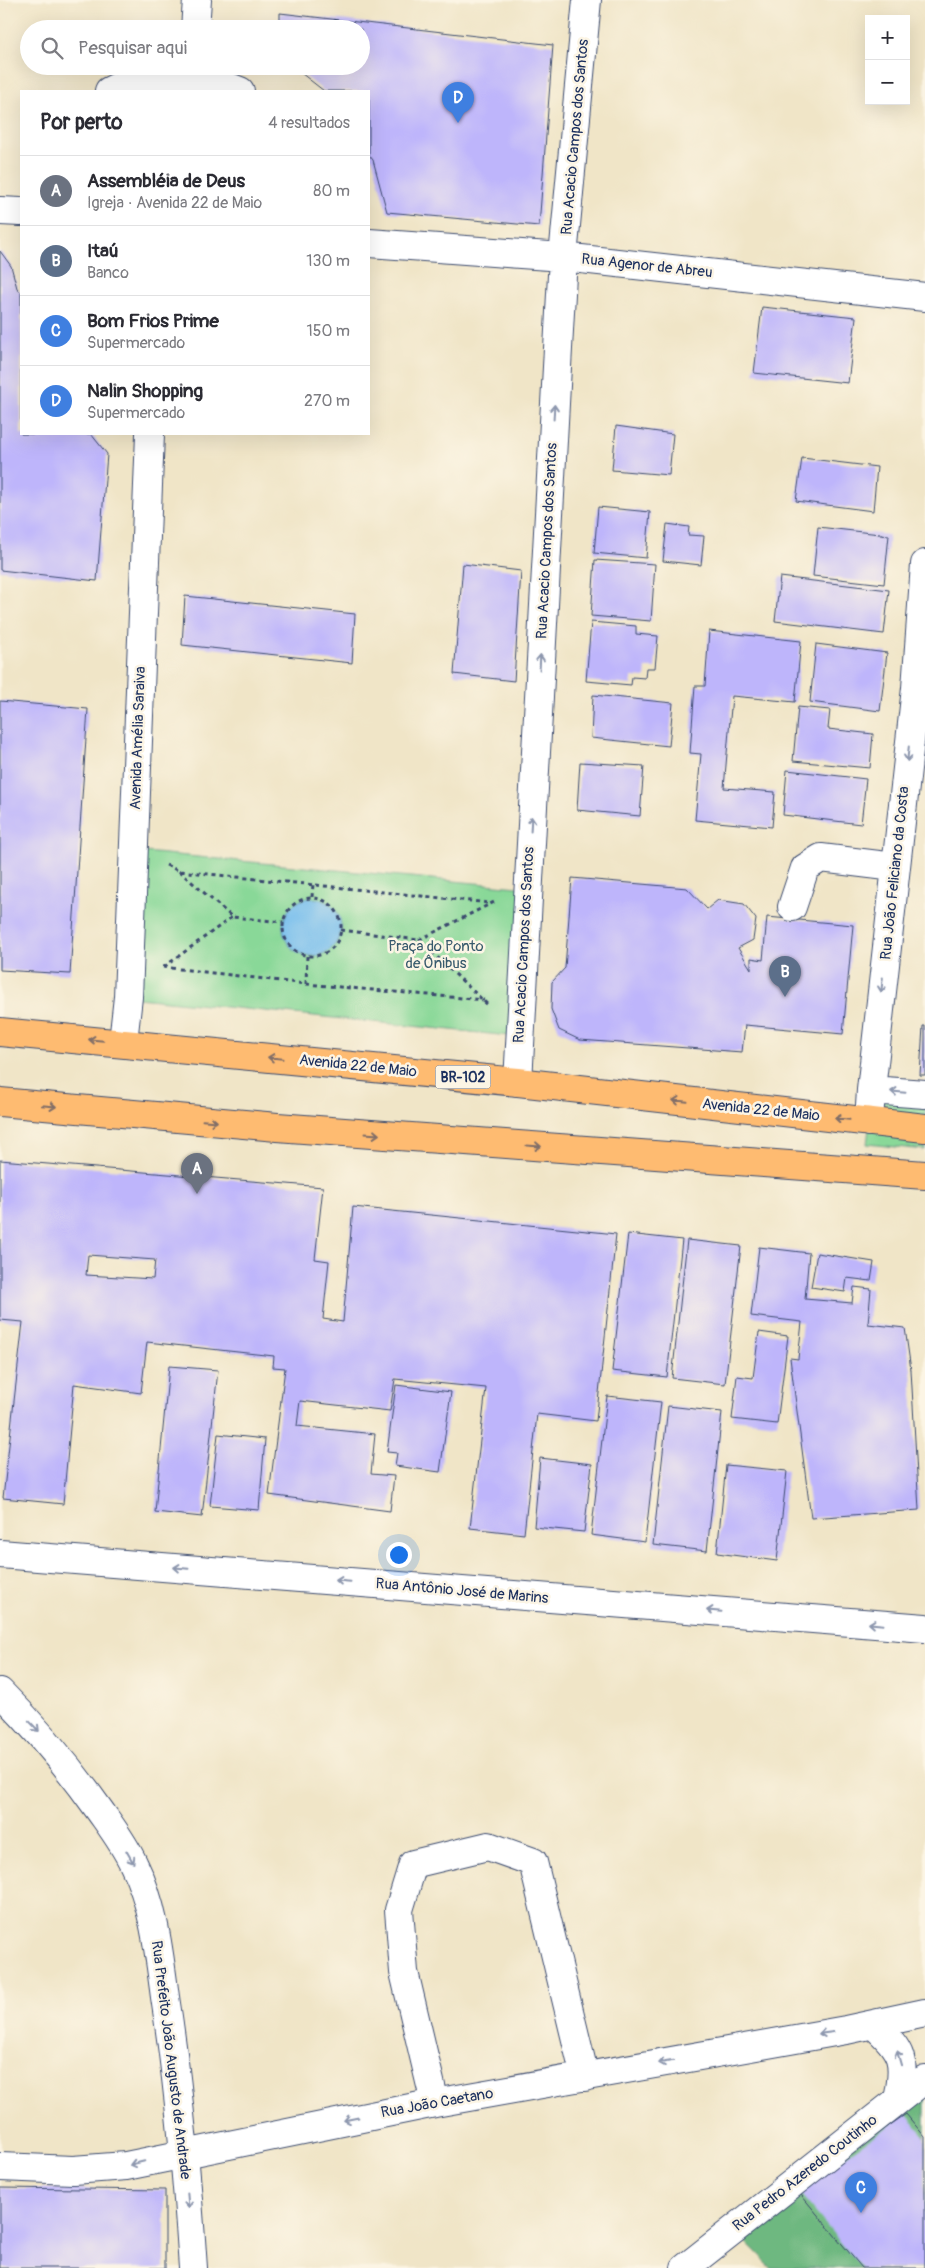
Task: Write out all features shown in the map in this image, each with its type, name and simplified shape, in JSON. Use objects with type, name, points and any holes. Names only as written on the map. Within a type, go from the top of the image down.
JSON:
[{"type":"main road","name":"Avenida 22 de Maio","points":[[0,1032],[123,1042],[518,1082],[925,1128]]},
{"type":"main road","points":[[0,1102],[278,1127],[925,1175]]},
{"type":"street","points":[[196,20],[197,0]]},
{"type":"street","name":"Rua Acacio Campos dos Santos","points":[[518,1082],[563,256],[588,0]]},
{"type":"street","points":[[111,90],[123,84],[164,75]]},
{"type":"street","points":[[201,75],[238,90]]},
{"type":"street","points":[[0,211],[20,212]]},
{"type":"street","name":"Rua Agenor de Abreu","points":[[370,243],[563,256],[925,297]]},
{"type":"street","name":"Avenida Amélia Saraiva","points":[[123,1042],[128,997],[150,435]]},
{"type":"street","name":"Rua João Feliciano da Costa","points":[[869,1122],[870,1090],[895,868],[920,689],[925,564]]},
{"type":"street","points":[[792,907],[805,868],[821,858],[895,868]]},
{"type":"street","points":[[870,1090],[925,1094]]},
{"type":"street","name":"Rua Antônio José de Marins","points":[[0,1554],[925,1628]]},
{"type":"street","name":"Rua Prefeito João Augusto de Andrade","points":[[0,1692],[39,1731],[85,1790],[119,1838],[134,1864],[143,1887],[157,1943],[184,2152],[193,2268]]},
{"type":"street","points":[[435,2103],[404,1972],[399,1910],[413,1864],[488,1846],[533,1862],[585,2077]]},
{"type":"street","name":"Rua João Caetano","points":[[0,2167],[73,2170],[126,2166],[184,2152],[435,2103],[874,2025],[925,2013]]},
{"type":"street","points":[[874,2025],[891,2040],[901,2060],[902,2078],[898,2100]]},
{"type":"street","name":"Rua Pedro Azeredo Coutinho","points":[[685,2268],[925,2079]]},
{"type":"path","points":[[134,851],[179,871],[232,917],[283,922]]},
{"type":"path","points":[[179,871],[490,903]]},
{"type":"path","points":[[312,897],[313,884]]},
{"type":"path","points":[[341,930],[418,940],[490,903],[528,888]]},
{"type":"path","points":[[312,897],[330,904],[340,920],[341,930],[333,947],[325,952],[307,956],[290,947],[282,929],[287,911],[302,899],[312,897]]},
{"type":"path","points":[[128,997],[163,967],[232,917]]},
{"type":"path","points":[[418,940],[484,1000],[519,1037]]},
{"type":"path","points":[[306,984],[307,956]]},
{"type":"path","points":[[163,967],[306,984],[484,1000]]},
{"type":"green space","name":"Praça do Ponto de Ônibus","points":[[134,851],[528,888],[519,1037],[128,997]]},
{"type":"green space","points":[[873,1097],[925,1102],[925,1150],[867,1144]]},
{"type":"green space","points":[[925,2091],[925,2268],[772,2268],[728,2224]]},
{"type":"water","points":[[312,898],[323,900],[336,911],[341,927],[339,938],[328,951],[312,956],[301,954],[288,943],[283,927],[285,916],[296,903]]},
{"type":"building","points":[[280,13],[340,20],[280,20]]},
{"type":"building","points":[[370,24],[553,45],[539,226],[387,212],[373,160],[370,156],[370,90],[323,90],[304,75],[370,75]]},
{"type":"building","points":[[0,251],[11,266],[17,288],[20,292],[20,435],[92,435],[107,454],[97,581],[0,570]]},
{"type":"building","points":[[762,307],[856,317],[848,383],[754,373]]},
{"type":"building","points":[[616,426],[673,434],[669,475],[612,470]]},
{"type":"building","points":[[802,458],[877,467],[873,511],[796,501]]},
{"type":"building","points":[[598,507],[650,512],[646,558],[594,553]]},
{"type":"building","points":[[667,524],[689,527],[688,535],[704,536],[701,565],[663,561]]},
{"type":"building","points":[[818,527],[889,535],[884,584],[813,576]]},
{"type":"building","points":[[595,560],[655,564],[651,621],[591,616]]},
{"type":"building","points":[[463,564],[521,571],[514,681],[454,674]]},
{"type":"building","points":[[780,577],[889,590],[884,634],[775,621]]},
{"type":"building","points":[[185,596],[355,614],[352,663],[182,645]]},
{"type":"building","points":[[591,622],[636,626],[636,634],[658,636],[655,668],[646,668],[645,678],[632,677],[631,685],[586,681]]},
{"type":"building","points":[[709,631],[801,641],[795,702],[732,696],[724,788],[775,792],[772,827],[695,820],[701,754],[690,753],[695,686],[705,686]]},
{"type":"building","points":[[816,644],[887,653],[880,711],[810,702]]},
{"type":"building","points":[[593,695],[673,703],[669,746],[591,738]]},
{"type":"building","points":[[0,701],[88,709],[70,974],[0,970]]},
{"type":"building","points":[[798,707],[830,710],[828,729],[873,734],[870,768],[793,761]]},
{"type":"building","points":[[580,762],[644,766],[640,816],[577,810]]},
{"type":"building","points":[[787,770],[866,779],[861,824],[783,815]]},
{"type":"building","points":[[572,878],[687,888],[707,909],[718,900],[744,904],[756,919],[753,940],[738,948],[751,969],[751,958],[763,960],[767,917],[853,925],[843,1034],[745,1025],[742,1052],[580,1040],[559,1030],[551,1009],[552,982],[565,968]]},
{"type":"building","points":[[923,1026],[925,1026],[925,1075],[920,1075]]},
{"type":"building","points":[[0,1160],[323,1187],[315,1259],[329,1261],[323,1319],[343,1322],[353,1207],[616,1234],[596,1421],[537,1414],[524,1534],[470,1528],[486,1388],[395,1379],[390,1411],[300,1401],[297,1426],[375,1434],[371,1474],[394,1476],[390,1511],[269,1495],[285,1368],[273,1367],[274,1356],[147,1342],[141,1393],[74,1384],[63,1504],[3,1498],[23,1322],[0,1320]],"holes":[[[88,1255],[155,1260],[153,1279],[86,1275]]]},
{"type":"building","points":[[628,1234],[682,1240],[667,1377],[612,1371]]},
{"type":"building","points":[[687,1240],[741,1246],[725,1384],[672,1378]]},
{"type":"building","points":[[759,1247],[809,1253],[805,1299],[852,1303],[854,1287],[871,1289],[868,1324],[905,1328],[911,1370],[919,1510],[811,1518],[790,1358],[798,1359],[802,1322],[751,1316]]},
{"type":"building","points":[[817,1253],[874,1262],[871,1281],[847,1278],[845,1292],[811,1287]]},
{"type":"building","points":[[759,1332],[788,1336],[777,1424],[732,1419],[737,1376],[753,1378]]},
{"type":"building","points":[[169,1366],[218,1370],[202,1517],[155,1512]]},
{"type":"building","points":[[396,1385],[451,1392],[440,1472],[395,1466],[397,1453],[387,1452]]},
{"type":"building","points":[[607,1396],[661,1402],[645,1542],[591,1535]]},
{"type":"building","points":[[668,1406],[722,1412],[707,1551],[653,1545]]},
{"type":"building","points":[[218,1434],[265,1439],[259,1510],[210,1506]]},
{"type":"building","points":[[540,1458],[592,1464],[584,1532],[534,1527]]},
{"type":"building","points":[[726,1465],[787,1471],[777,1561],[717,1553]]},
{"type":"building","points":[[906,2114],[925,2137],[925,2268],[862,2268],[797,2190]]},
{"type":"building","points":[[0,2188],[165,2190],[165,2268],[0,2268]]},
{"type":"place","name":"Nalin Shopping","points":[[458,123]]},
{"type":"place","name":"Itaú","points":[[785,997]]},
{"type":"place","name":"Assembléia de Deus","points":[[197,1194]]},
{"type":"place","name":"Bom Frios Prime","points":[[861,2213]]}]
